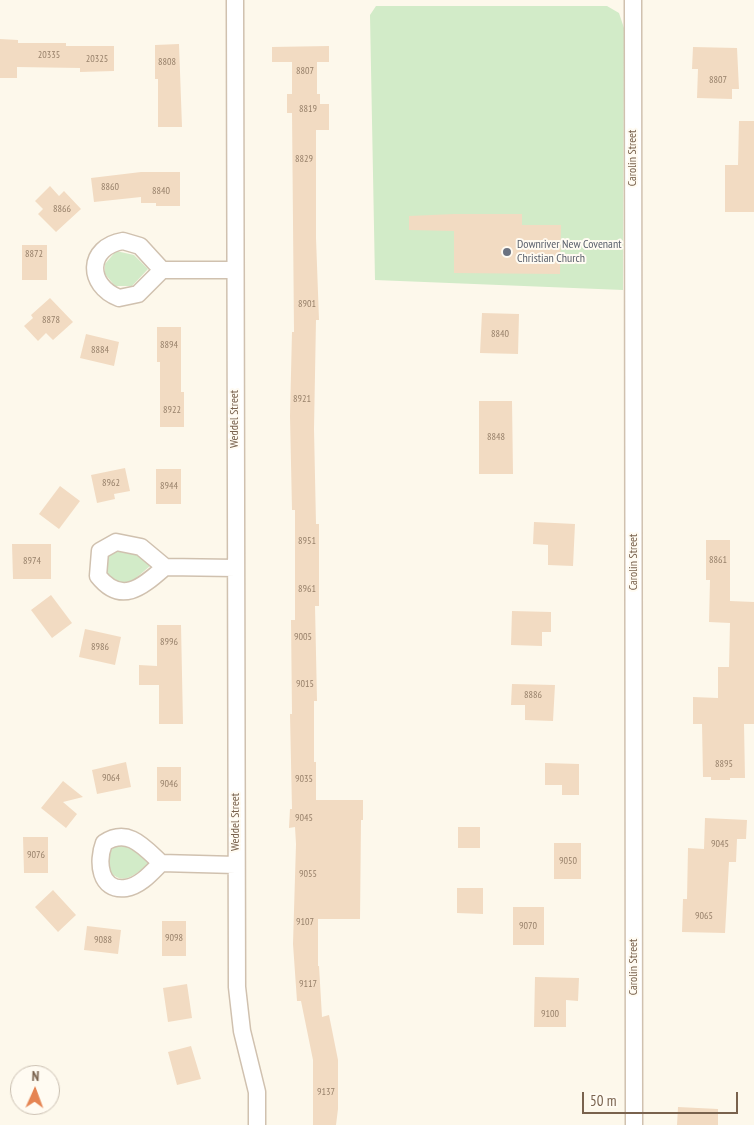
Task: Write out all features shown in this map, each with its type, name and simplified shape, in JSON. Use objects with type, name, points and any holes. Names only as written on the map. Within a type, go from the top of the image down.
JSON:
[{"type":"street","name":"Weddel Street","points":[[235,0],[237,987],[242,1031],[257,1092],[257,1125]]},
{"type":"street","name":"Carolin Street","points":[[633,0],[634,1125]]},
{"type":"street","points":[[162,270],[235,270]]},
{"type":"street","points":[[165,567],[236,568]]},
{"type":"street","name":"Weddel Street","points":[[160,863],[236,865]]},
{"type":"green space","points":[[376,6],[607,6],[619,13],[624,28],[623,290],[375,280],[370,15]]},
{"type":"green space","points":[[116,251],[134,255],[148,269],[132,286],[115,286],[105,274],[105,264]]},
{"type":"green space","points":[[122,548],[135,551],[150,566],[129,584],[117,585],[105,572],[104,561],[112,553]]},
{"type":"green space","points":[[127,843],[150,860],[149,864],[128,878],[118,878],[107,869],[108,855],[115,845]]},
{"type":"building","points":[[0,39],[18,40],[18,43],[66,43],[66,46],[114,46],[114,71],[80,72],[80,68],[17,67],[17,78],[0,78]]},
{"type":"building","points":[[179,44],[182,127],[158,127],[158,79],[155,79],[155,45]]},
{"type":"building","points":[[329,46],[329,62],[317,62],[317,94],[320,94],[320,104],[329,104],[329,130],[316,130],[316,238],[319,320],[316,320],[314,429],[316,524],[319,524],[319,606],[315,606],[317,701],[314,701],[314,762],[316,762],[316,800],[363,800],[363,820],[361,820],[360,919],[318,919],[318,966],[322,1017],[329,1015],[338,1060],[338,1109],[336,1125],[313,1125],[313,1060],[301,1001],[297,1001],[293,944],[295,827],[289,828],[290,809],[292,809],[291,620],[295,620],[295,510],[292,510],[290,416],[292,332],[294,332],[292,113],[287,113],[287,94],[292,94],[292,62],[272,62],[272,47]]},
{"type":"building","points":[[693,47],[737,48],[739,89],[732,89],[732,99],[697,98],[698,69],[692,69]]},
{"type":"building","points":[[739,121],[754,121],[754,212],[725,212],[725,165],[738,165]]},
{"type":"building","points":[[141,172],[180,172],[180,206],[156,206],[156,203],[141,203],[141,197],[94,202],[91,178]]},
{"type":"building","points":[[50,186],[59,196],[64,191],[81,209],[56,232],[38,214],[43,209],[35,201]]},
{"type":"building","name":"Downriver New Covenant Christian Church","points":[[522,214],[522,225],[561,225],[560,274],[454,273],[454,231],[409,230],[409,216]]},
{"type":"building","points":[[22,245],[47,245],[47,280],[22,280]]},
{"type":"building","points":[[50,298],[73,322],[53,340],[46,333],[38,341],[24,326],[33,318],[31,315]]},
{"type":"building","points":[[482,313],[519,314],[518,354],[480,353]]},
{"type":"building","points":[[157,327],[181,327],[181,392],[184,392],[184,427],[160,427],[160,362],[157,362]]},
{"type":"building","points":[[86,334],[119,342],[114,366],[80,358]]},
{"type":"building","points":[[479,401],[512,401],[513,474],[479,474]]},
{"type":"building","points":[[125,468],[130,491],[114,494],[115,499],[97,503],[91,475]]},
{"type":"building","points":[[156,469],[181,469],[181,504],[156,504]]},
{"type":"building","points":[[60,486],[80,501],[59,529],[39,514]]},
{"type":"building","points":[[534,522],[575,524],[573,566],[548,565],[548,545],[533,544]]},
{"type":"building","points":[[706,540],[730,540],[730,601],[754,602],[754,724],[744,724],[745,778],[730,778],[730,780],[711,780],[711,777],[703,777],[702,724],[693,724],[693,697],[718,698],[718,667],[729,667],[730,623],[709,622],[710,580],[706,580]]},
{"type":"building","points":[[12,544],[51,544],[51,579],[13,579]]},
{"type":"building","points":[[51,595],[72,623],[52,638],[31,610]]},
{"type":"building","points":[[512,611],[551,612],[551,632],[542,632],[542,646],[511,645]]},
{"type":"building","points":[[157,625],[181,625],[183,724],[159,724],[159,685],[139,685],[139,665],[157,666]]},
{"type":"building","points":[[85,629],[121,637],[115,665],[79,657]]},
{"type":"building","points":[[512,684],[555,685],[553,721],[525,720],[525,705],[511,705]]},
{"type":"building","points":[[126,762],[131,787],[97,794],[92,770]]},
{"type":"building","points":[[545,763],[579,764],[579,795],[562,795],[562,785],[545,785]]},
{"type":"building","points":[[157,767],[181,767],[181,801],[157,801]]},
{"type":"building","points":[[63,781],[83,797],[63,802],[77,814],[66,828],[41,808]]},
{"type":"building","points":[[705,818],[747,820],[746,839],[737,839],[736,862],[729,862],[725,933],[682,932],[683,899],[687,899],[688,848],[704,849]]},
{"type":"building","points":[[458,827],[480,827],[480,848],[458,848]]},
{"type":"building","points":[[23,837],[48,837],[48,873],[24,873]]},
{"type":"building","points":[[554,843],[581,843],[581,879],[554,879]]},
{"type":"building","points":[[457,888],[483,888],[483,914],[457,913]]},
{"type":"building","points":[[53,890],[76,915],[58,932],[35,907]]},
{"type":"building","points":[[513,907],[544,907],[544,945],[513,945]]},
{"type":"building","points":[[162,921],[186,921],[186,956],[162,956]]},
{"type":"building","points":[[87,926],[121,930],[118,954],[84,950]]},
{"type":"building","points":[[535,977],[579,978],[578,1001],[566,1000],[566,1027],[534,1027]]},
{"type":"building","points":[[187,984],[192,1018],[168,1022],[163,988]]},
{"type":"building","points":[[191,1046],[201,1079],[177,1085],[168,1052]]},
{"type":"building","points":[[678,1107],[718,1109],[718,1125],[677,1125]]},
{"type":"place","name":"Downriver New Covenant Christian Church","points":[[507,252]]}]
